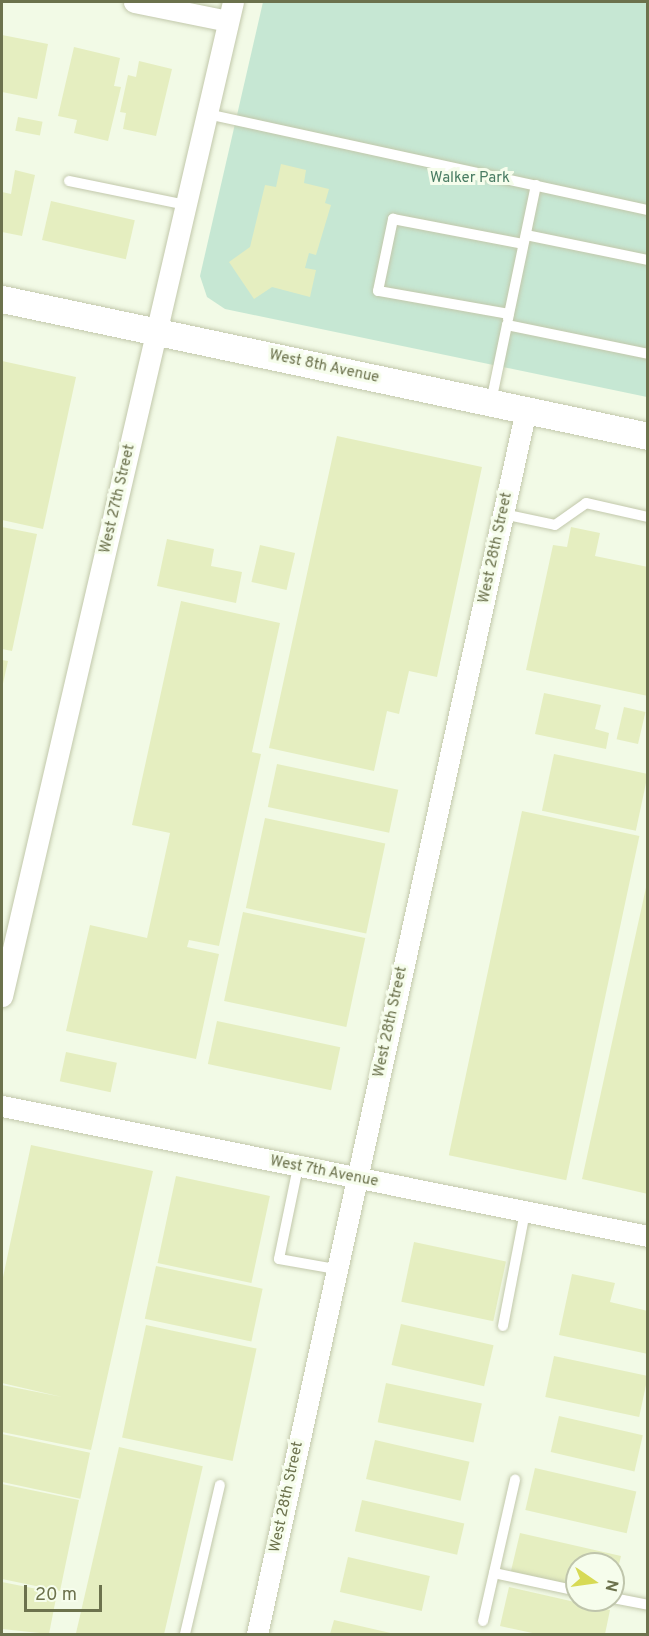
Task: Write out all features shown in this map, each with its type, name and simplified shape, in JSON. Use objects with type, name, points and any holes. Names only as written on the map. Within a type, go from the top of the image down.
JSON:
[{"type":"street","points":[[134,2],[231,11]]},
{"type":"street","name":"West 27th Street","points":[[2,996],[231,11]]},
{"type":"street","name":"West 8th Avenue","points":[[2,299],[648,436]]},
{"type":"street","name":"West 28th Street","points":[[256,1635],[526,410]]},
{"type":"street","name":"West 7th Avenue","points":[[2,1106],[648,1236]]},
{"type":"lane","points":[[207,114],[648,210]]},
{"type":"lane","points":[[69,181],[186,205]]},
{"type":"lane","points":[[490,402],[536,185]]},
{"type":"lane","points":[[509,314],[378,291],[393,219],[648,260]]},
{"type":"lane","points":[[507,325],[648,354]]},
{"type":"lane","points":[[503,514],[555,525],[586,503],[648,517]]},
{"type":"lane","points":[[297,1167],[279,1259],[336,1269]]},
{"type":"lane","points":[[503,1326],[525,1212]]},
{"type":"lane","points":[[483,1621],[515,1480]]},
{"type":"lane","points":[[185,1635],[220,1485]]},
{"type":"lane","points":[[494,1573],[565,1588]]},
{"type":"lane","points":[[625,1600],[648,1605]]},
{"type":"green space","name":"Walker Park","points":[[263,2],[647,2],[647,397],[225,309],[207,297],[200,276]]},
{"type":"building","points":[[2,35],[48,44],[37,99],[2,92]]},
{"type":"building","points":[[74,47],[120,58],[114,86],[121,87],[108,141],[74,133],[77,120],[58,116]]},
{"type":"building","points":[[139,61],[172,69],[156,136],[123,129],[126,113],[120,112],[128,75],[136,77]]},
{"type":"building","points":[[18,117],[43,122],[40,136],[15,131]]},
{"type":"building","points":[[281,164],[306,170],[304,183],[329,189],[325,203],[331,205],[316,255],[309,253],[305,268],[316,270],[310,297],[272,287],[254,299],[229,262],[250,247],[265,185],[276,187]]},
{"type":"building","points":[[15,170],[35,175],[22,236],[2,232],[2,192],[11,194]]},
{"type":"building","points":[[51,201],[135,220],[126,259],[42,240]]},
{"type":"building","points":[[2,361],[76,377],[43,529],[2,520]]},
{"type":"building","points":[[337,436],[482,467],[437,677],[409,671],[399,714],[387,711],[374,771],[269,748]]},
{"type":"building","points":[[2,527],[37,534],[12,651],[2,649]]},
{"type":"building","points":[[571,527],[600,533],[595,556],[648,567],[648,696],[526,670],[553,545],[567,547]]},
{"type":"building","points":[[167,539],[214,549],[211,566],[242,572],[236,603],[157,586]]},
{"type":"building","points":[[260,545],[295,553],[287,590],[251,582]]},
{"type":"building","points":[[181,601],[280,623],[252,752],[261,754],[219,946],[189,940],[187,947],[219,954],[196,1059],[66,1031],[90,925],[147,938],[170,833],[132,825]]},
{"type":"building","points":[[2,660],[8,661],[2,688]]},
{"type":"building","points":[[544,693],[601,705],[595,729],[609,733],[606,749],[535,734]]},
{"type":"building","points":[[624,707],[645,712],[638,744],[617,739]]},
{"type":"building","points":[[554,754],[648,774],[636,831],[542,811]]},
{"type":"building","points":[[277,764],[398,790],[389,833],[268,807]]},
{"type":"building","points":[[522,811],[639,836],[566,1180],[449,1155]]},
{"type":"building","points":[[265,818],[385,844],[366,934],[246,908]]},
{"type":"building","points":[[648,883],[648,1194],[582,1179]]},
{"type":"building","points":[[243,912],[365,938],[346,1027],[224,1001]]},
{"type":"building","points":[[217,1021],[340,1047],[331,1090],[208,1064]]},
{"type":"building","points":[[66,1052],[117,1063],[111,1092],[60,1081]]},
{"type":"building","points":[[31,1145],[153,1171],[91,1450],[2,1432],[2,1385],[62,1397],[2,1383],[2,1282]]},
{"type":"building","points":[[176,1176],[270,1196],[251,1283],[157,1263]]},
{"type":"building","points":[[414,1242],[506,1262],[493,1321],[401,1302]]},
{"type":"building","points":[[156,1266],[263,1289],[251,1341],[145,1319]]},
{"type":"building","points":[[572,1274],[615,1283],[610,1302],[648,1311],[648,1354],[559,1335]]},
{"type":"building","points":[[401,1324],[494,1345],[484,1386],[392,1365]]},
{"type":"building","points":[[146,1325],[257,1348],[233,1461],[122,1437]]},
{"type":"building","points":[[554,1356],[648,1376],[639,1417],[545,1397]]},
{"type":"building","points":[[386,1383],[482,1403],[474,1443],[378,1422]]},
{"type":"building","points":[[559,1416],[643,1435],[634,1471],[551,1452]]},
{"type":"building","points":[[2,1434],[90,1453],[80,1499],[2,1482]]},
{"type":"building","points":[[375,1440],[470,1462],[461,1501],[366,1479]]},
{"type":"building","points":[[119,1447],[203,1466],[164,1634],[76,1634]]},
{"type":"building","points":[[535,1468],[636,1491],[627,1533],[525,1510]]},
{"type":"building","points":[[2,1484],[79,1500],[60,1591],[2,1579]]},
{"type":"building","points":[[362,1500],[464,1524],[457,1555],[355,1531]]},
{"type":"building","points":[[520,1533],[603,1552],[565,1552],[565,1583],[511,1571]]},
{"type":"building","points":[[348,1557],[430,1576],[422,1611],[340,1592]]},
{"type":"building","points":[[2,1582],[57,1593],[49,1634],[2,1629]]},
{"type":"building","points":[[509,1587],[565,1600],[565,1612],[610,1612],[605,1634],[537,1634],[500,1626]]},
{"type":"building","points":[[334,1620],[395,1634],[330,1634]]}]
